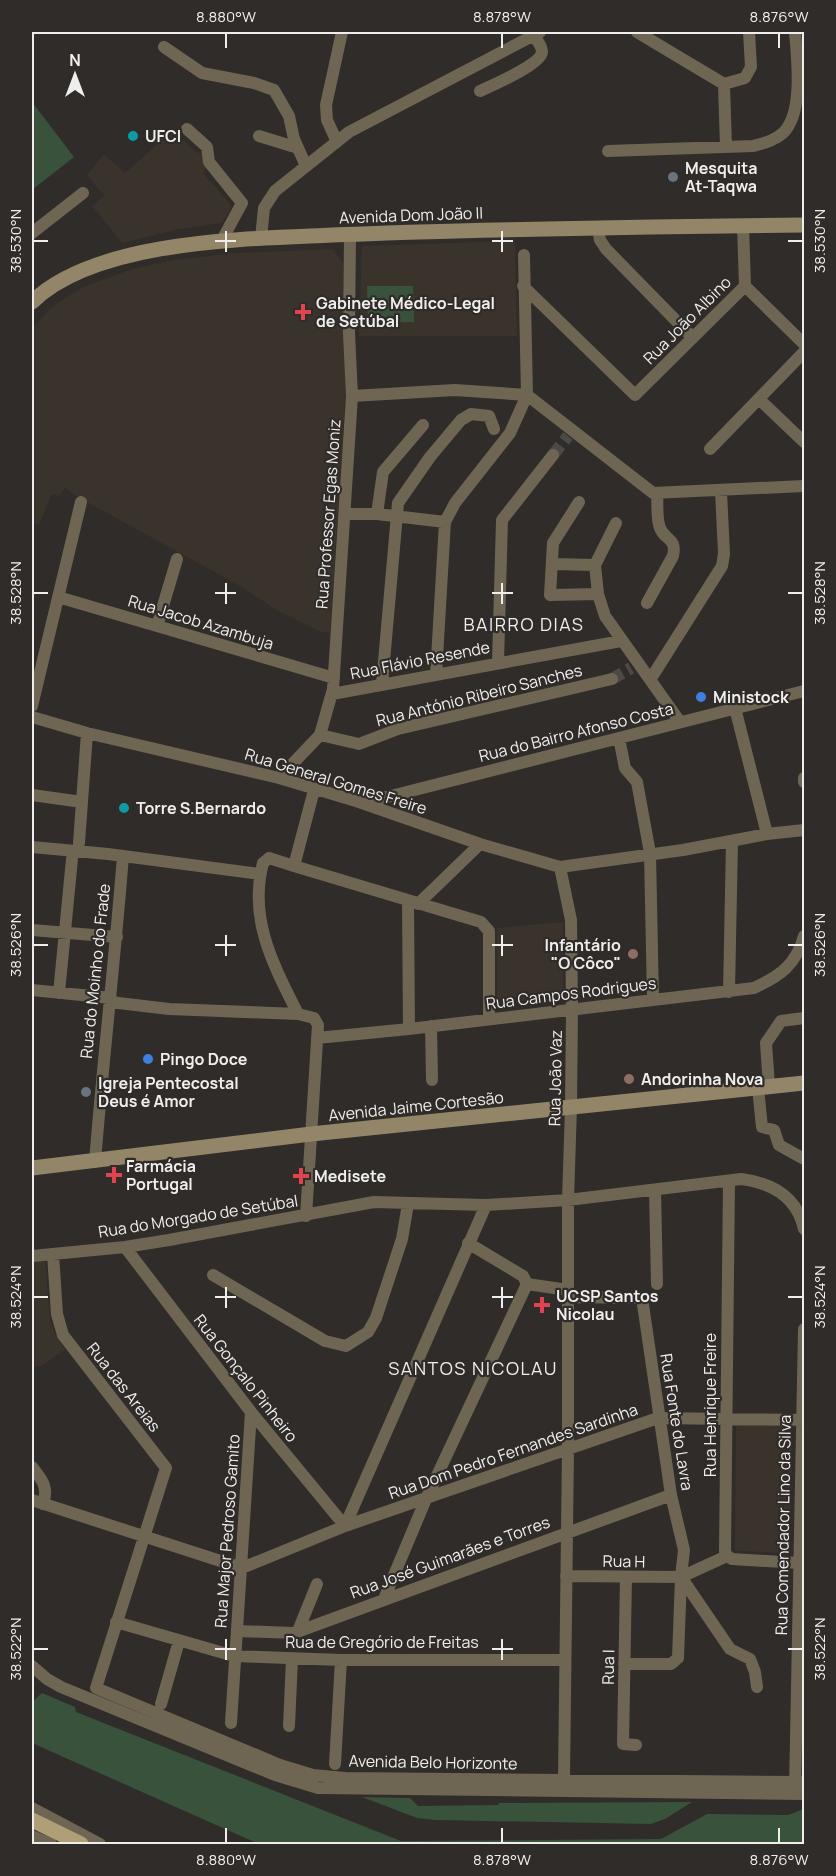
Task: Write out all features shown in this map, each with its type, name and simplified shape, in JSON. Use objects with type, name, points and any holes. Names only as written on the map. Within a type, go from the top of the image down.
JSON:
[{"type":"main road","name":"Avenida Dom João II","points":[[32,302],[53,285],[89,268],[162,249],[222,240],[350,234],[804,225]]},
{"type":"main road","name":"Avenida Jaime Cortesão","points":[[32,1168],[311,1134],[804,1083]]},
{"type":"main road","points":[[32,1820],[52,1838],[81,1845]]},
{"type":"street","points":[[337,142],[327,120],[326,105],[342,32]]},
{"type":"street","points":[[637,32],[724,84],[745,78],[750,67],[749,32]]},
{"type":"street","points":[[608,151],[753,146],[771,142],[784,132],[793,117],[797,96],[795,32]]},
{"type":"street","points":[[261,238],[262,217],[269,198],[337,142],[375,117],[537,33],[542,52],[541,57],[533,64],[480,91]]},
{"type":"street","points":[[164,46],[202,73],[254,83],[274,90],[290,116],[294,139],[306,166]]},
{"type":"street","points":[[724,84],[726,147]]},
{"type":"street","points":[[187,129],[207,147],[208,162],[242,203],[222,240]]},
{"type":"street","points":[[259,136],[298,148]]},
{"type":"street","points":[[32,233],[83,193]]},
{"type":"street","name":"Rua João Albino","points":[[523,286],[635,395],[745,286],[743,225]]},
{"type":"street","points":[[598,228],[600,240],[606,249],[693,338]]},
{"type":"street","name":"Rua Professor Egas Moniz","points":[[279,778],[320,735],[333,687],[352,396],[349,333],[350,234]]},
{"type":"street","points":[[436,675],[445,522],[455,503],[510,433],[527,395],[524,255]]},
{"type":"street","points":[[745,286],[804,344]]},
{"type":"street","points":[[710,449],[804,352]]},
{"type":"street","points":[[352,396],[455,390],[527,395],[570,433],[648,490],[657,494],[804,486]]},
{"type":"street","points":[[759,399],[804,442]]},
{"type":"street","points":[[382,684],[398,503],[430,457],[461,420],[471,414],[489,416],[494,429]]},
{"type":"street","points":[[377,514],[383,471],[423,425]]},
{"type":"street","points":[[498,662],[502,520],[553,455]]},
{"type":"street","points":[[650,680],[722,566],[724,554],[721,490]]},
{"type":"street","points":[[647,603],[673,556],[674,550],[672,540],[660,528],[657,494]]},
{"type":"street","points":[[32,706],[81,502]]},
{"type":"street","points":[[579,502],[553,543],[550,595],[598,594]]},
{"type":"street","points":[[345,514],[377,514],[445,522]]},
{"type":"street","points":[[616,523],[595,565],[598,594],[605,616],[635,666],[650,680],[680,722]]},
{"type":"street","points":[[157,626],[177,559]]},
{"type":"street","points":[[552,564],[595,565]]},
{"type":"street","name":"Rua Jacob Azambuja","points":[[58,597],[157,626],[333,687]]},
{"type":"street","name":"Rua Flávio Resende","points":[[333,687],[382,684],[621,641]]},
{"type":"street","name":"Rua António Ribeiro Sanches","points":[[320,735],[359,744],[398,729],[612,679]]},
{"type":"street","name":"Rua do Bairro Afonso Costa","points":[[356,801],[387,797],[804,691]]},
{"type":"street","points":[[735,708],[767,834]]},
{"type":"street","name":"Rua General Gomes Freire","points":[[32,717],[87,733],[279,778],[560,867]]},
{"type":"street","points":[[79,843],[87,733]]},
{"type":"street","points":[[619,738],[625,768],[637,782],[650,853],[653,1000]]},
{"type":"street","points":[[294,866],[314,790]]},
{"type":"street","points":[[32,795],[82,802]]},
{"type":"street","points":[[387,797],[385,805],[388,813]]},
{"type":"street","points":[[560,867],[804,830]]},
{"type":"street","points":[[729,992],[732,841]]},
{"type":"street","points":[[409,1029],[413,902],[480,843]]},
{"type":"street","points":[[32,847],[260,874]]},
{"type":"street","name":"Rua do Moinho do Frade","points":[[95,1162],[123,856]]},
{"type":"street","points":[[298,1014],[278,974],[261,928],[258,899],[260,874],[263,863],[268,858],[481,922],[489,931],[489,1019]]},
{"type":"street","points":[[59,993],[72,859]]},
{"type":"street","name":"Rua João Vaz","points":[[560,867],[572,920],[564,1780]]},
{"type":"street","points":[[32,930],[117,937]]},
{"type":"street","name":"Rua Campos Rodrigues","points":[[317,1032],[409,1029],[754,988],[775,979],[789,966],[800,952],[804,936]]},
{"type":"street","points":[[32,990],[169,1009],[298,1014],[314,1018],[317,1032],[306,1216]]},
{"type":"street","points":[[804,1018],[781,1021],[766,1043],[762,1127],[774,1130],[779,1145],[804,1159]]},
{"type":"street","points":[[430,1026],[432,1080]]},
{"type":"street","name":"Rua do Morgado de Setúbal","points":[[32,1256],[125,1247],[374,1202],[486,1205],[568,1200],[741,1179],[763,1183],[788,1197],[796,1207],[804,1229]]},
{"type":"street","name":"Rua Henrique Freire","points":[[727,1556],[725,1551],[729,1181]]},
{"type":"street","points":[[655,1190],[657,1284]]},
{"type":"street","points":[[213,1275],[325,1341],[346,1346],[368,1332],[376,1318],[402,1239],[408,1204]]},
{"type":"street","points":[[345,1526],[486,1205]]},
{"type":"street","points":[[468,1243],[523,1276],[527,1284],[568,1294]]},
{"type":"street","name":"Rua Gonçalo Pinheiro","points":[[125,1247],[251,1413],[345,1526]]},
{"type":"street","name":"Rua das Areias","points":[[52,1254],[57,1314],[63,1335],[166,1468],[143,1536]]},
{"type":"street","points":[[384,1599],[426,1499],[527,1284]]},
{"type":"street","name":"Rua Fonte do Lavra","points":[[568,1294],[642,1298],[658,1418],[671,1495],[684,1550],[681,1577]]},
{"type":"street","name":"Rua Comendador Lino da Silva","points":[[800,1788],[799,1563],[802,1537],[804,1329]]},
{"type":"street","name":"Rua Major Pedroso Gamito","points":[[231,1723],[251,1413]]},
{"type":"street","name":"Rua Dom Pedro Fernandes Sardinha","points":[[242,1568],[345,1526],[658,1418],[803,1420]]},
{"type":"street","points":[[32,1467],[45,1484],[46,1491],[37,1502],[242,1568]]},
{"type":"street","name":"Rua José Guimarães e Torres","points":[[238,1631],[294,1633],[671,1495]]},
{"type":"street","points":[[81,1695],[89,1694],[96,1688],[143,1536]]},
{"type":"street","points":[[727,1556],[732,1559],[799,1563]]},
{"type":"street","name":"Rua H","points":[[566,1576],[681,1577],[727,1556]]},
{"type":"street","name":"Rua I","points":[[626,1577],[623,1744],[636,1745]]},
{"type":"street","points":[[624,1664],[671,1664],[678,1658],[681,1577]]},
{"type":"street","points":[[681,1577],[730,1649],[750,1659],[757,1687]]},
{"type":"street","points":[[298,1631],[317,1584]]},
{"type":"street","name":"Rua de Gregório de Freitas","points":[[116,1622],[234,1656],[341,1660],[565,1660]]},
{"type":"street","points":[[161,1704],[179,1641]]},
{"type":"street","points":[[289,1726],[291,1659]]},
{"type":"street","points":[[334,1764],[341,1660]]},
{"type":"street","name":"Avenida Belo Horizonte","points":[[32,1666],[47,1679],[81,1695],[275,1775],[318,1788],[800,1788]]},
{"type":"street","name":"Avenida Belo Horizonte","points":[[96,1688],[280,1765],[313,1775],[345,1778],[564,1780],[800,1788]]},
{"type":"street","points":[[32,1808],[100,1845]]},
{"type":"street","points":[[32,1836],[52,1838]]},
{"type":"shaded area","points":[[173,130],[197,153],[201,152],[206,168],[203,173],[232,206],[222,223],[179,229],[122,243],[92,206],[104,195],[87,175],[104,154],[125,173]]},
{"type":"shaded area","points":[[512,241],[515,244],[517,336],[359,336],[362,246]]},
{"type":"shaded area","points":[[333,249],[343,263],[346,385],[330,633],[321,632],[278,611],[240,586],[65,488],[59,496],[52,494],[39,525],[32,523],[32,328],[53,306],[83,287],[132,269],[175,260],[235,253]]},
{"type":"shaded area","points":[[563,922],[563,1000],[497,1006],[497,928]]},
{"type":"shaded area","points":[[45,1256],[50,1320],[65,1350],[41,1366],[32,1366],[32,1258]]},
{"type":"shaded area","points":[[736,1425],[792,1426],[791,1553],[735,1551]]},
{"type":"green space","points":[[32,102],[74,157],[32,190]]},
{"type":"green space","points":[[367,286],[413,286],[414,322],[368,323]]},
{"type":"green space","points":[[42,1693],[75,1707],[76,1712],[401,1841],[661,1839],[707,1814],[788,1815],[804,1809],[804,1844],[259,1844],[32,1743],[32,1702]]},
{"type":"green space","points":[[362,1797],[410,1798],[418,1806],[498,1805],[499,1803],[692,1802],[665,1819],[651,1824],[435,1820],[417,1818]]},
{"type":"tunnel","points":[[553,455],[568,436]]},
{"type":"tunnel","points":[[612,679],[631,668]]},
{"type":"place","name":"UFCI","points":[[133,136]]},
{"type":"place","name":"Mesquita At-Taqwa","points":[[673,177]]},
{"type":"place","name":"Gabinete Médico-Legal de Setúbal","points":[[303,312]]},
{"type":"place","name":"Ministock","points":[[701,697]]},
{"type":"place","name":"Torre S.Bernardo","points":[[124,808]]},
{"type":"place","name":"Infantário \"O Côco\"","points":[[633,954]]},
{"type":"place","name":"Pingo Doce","points":[[148,1059]]},
{"type":"place","name":"Andorinha Nova","points":[[629,1079]]},
{"type":"place","name":"Igreja Pentecostal Deus é Amor","points":[[86,1092]]},
{"type":"place","name":"Farmácia Portugal","points":[[114,1175]]},
{"type":"place","name":"Medisete","points":[[301,1176]]},
{"type":"place","name":"UCSP Santos Nicolau","points":[[542,1305]]},
{"type":"district","name":"BAIRRO DIAS","points":[[524,624]]},
{"type":"district","name":"SANTOS NICOLAU","points":[[473,1368]]}]
